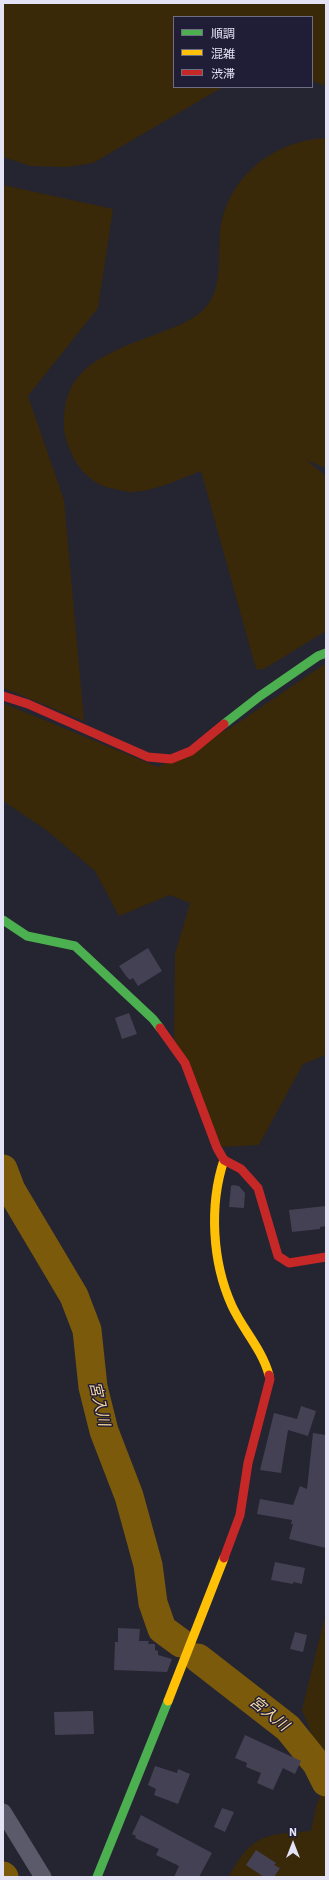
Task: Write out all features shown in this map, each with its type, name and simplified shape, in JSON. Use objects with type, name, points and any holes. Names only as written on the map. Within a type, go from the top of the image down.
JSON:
[{"type":"street","points":[[3,696],[28,704],[148,757],[170,759],[192,751],[260,696],[318,656],[326,653]]},
{"type":"street","points":[[3,920],[27,936],[75,946],[153,1019],[171,1041],[185,1064],[217,1148],[224,1160],[242,1169],[258,1188],[278,1256],[289,1263],[326,1257]]},
{"type":"street","points":[[97,1877],[200,1623],[240,1515],[248,1463],[270,1379],[265,1361],[232,1306],[220,1270],[214,1236],[219,1175],[224,1160]]},
{"type":"street","points":[[3,1812],[42,1877]]},
{"type":"shaded area","points":[[3,3],[326,3],[326,86],[313,81],[313,16],[173,16],[173,88],[221,88],[93,163],[67,167],[31,166],[3,157]]},
{"type":"shaded area","points":[[326,138],[326,468],[306,460],[326,476],[326,631],[264,669],[256,669],[201,471],[167,484],[140,491],[129,492],[98,484],[83,471],[72,455],[64,429],[65,409],[72,387],[81,374],[93,363],[123,347],[187,321],[198,315],[207,306],[215,292],[217,283],[221,224],[226,206],[245,175],[258,163],[273,153],[290,145],[308,140]]},
{"type":"shaded area","points":[[3,185],[113,209],[98,308],[28,396],[64,500],[84,721],[3,688]]},
{"type":"shaded area","points":[[326,663],[326,1055],[303,1064],[259,1145],[222,1147],[174,1039],[175,954],[190,903],[170,895],[119,916],[95,871],[45,829],[3,801],[3,703],[158,767],[235,725]]},
{"type":"shaded area","points":[[326,1612],[326,1770],[302,1710]]},
{"type":"shaded area","points":[[326,1781],[326,1877],[229,1877],[245,1852],[253,1844],[271,1836],[311,1831],[316,1807]]},
{"type":"building","points":[[148,948],[162,971],[138,986],[133,978],[130,980],[119,966]]},
{"type":"building","points":[[129,1013],[137,1034],[122,1039],[115,1018]]},
{"type":"building","points":[[231,1186],[239,1186],[245,1193],[244,1208],[229,1207]]},
{"type":"building","points":[[326,1206],[326,1226],[320,1227],[320,1229],[292,1232],[289,1210]]},
{"type":"building","points":[[301,1406],[316,1411],[308,1436],[288,1430],[281,1473],[260,1470],[274,1413],[297,1419]]},
{"type":"building","points":[[313,1433],[326,1435],[326,1548],[289,1539],[293,1524],[291,1524],[292,1520],[257,1514],[260,1499],[293,1505],[300,1486],[307,1489]]},
{"type":"building","points":[[275,1562],[305,1568],[302,1584],[271,1580]]},
{"type":"building","points":[[118,1628],[140,1629],[139,1641],[149,1641],[148,1644],[155,1644],[155,1650],[158,1651],[158,1655],[172,1659],[167,1672],[114,1670],[115,1642],[118,1642]]},
{"type":"building","points":[[295,1632],[307,1635],[303,1652],[290,1649]]},
{"type":"building","points":[[93,1711],[94,1734],[55,1735],[54,1712]]},
{"type":"building","points":[[245,1735],[301,1761],[295,1774],[283,1768],[273,1790],[257,1783],[261,1773],[246,1767],[247,1763],[235,1758]]},
{"type":"building","points":[[155,1766],[177,1773],[178,1769],[190,1774],[178,1804],[154,1795],[156,1789],[148,1785]]},
{"type":"building","points":[[222,1808],[234,1812],[225,1832],[214,1827]]},
{"type":"building","points":[[141,1815],[212,1853],[199,1877],[174,1877],[179,1866],[156,1855],[159,1849],[135,1838],[136,1836],[132,1834]]},
{"type":"building","points":[[256,1850],[276,1863],[274,1865],[280,1868],[274,1877],[264,1877],[246,1865]]},
{"type":"waterway","name":"宮入川","points":[[3,1169],[11,1190],[74,1296],[87,1330],[93,1387],[104,1431],[129,1496],[148,1565],[153,1603],[162,1629],[181,1643]]},
{"type":"waterway","name":"宮入川","points":[[198,1658],[288,1728],[317,1764],[326,1782]]},
{"type":"traffic: fast","points":[[224,724],[260,696],[318,656],[326,653]]},
{"type":"traffic: fast","points":[[3,920],[27,936],[75,946],[153,1019],[160,1028]]},
{"type":"traffic: fast","points":[[97,1877],[168,1701]]},
{"type":"traffic: slow","points":[[224,1160],[219,1177],[215,1214],[215,1233],[220,1271],[225,1289],[236,1315],[262,1357],[269,1375]]},
{"type":"traffic: slow","points":[[168,1701],[224,1558]]},
{"type":"traffic: jam","points":[[3,696],[28,704],[148,757],[171,759],[191,751],[224,724]]},
{"type":"traffic: jam","points":[[160,1028],[185,1063],[217,1148],[224,1160],[241,1169],[258,1188],[278,1256],[289,1263],[326,1257]]},
{"type":"traffic: jam","points":[[224,1558],[240,1515],[248,1463],[270,1379],[269,1375]]}]
